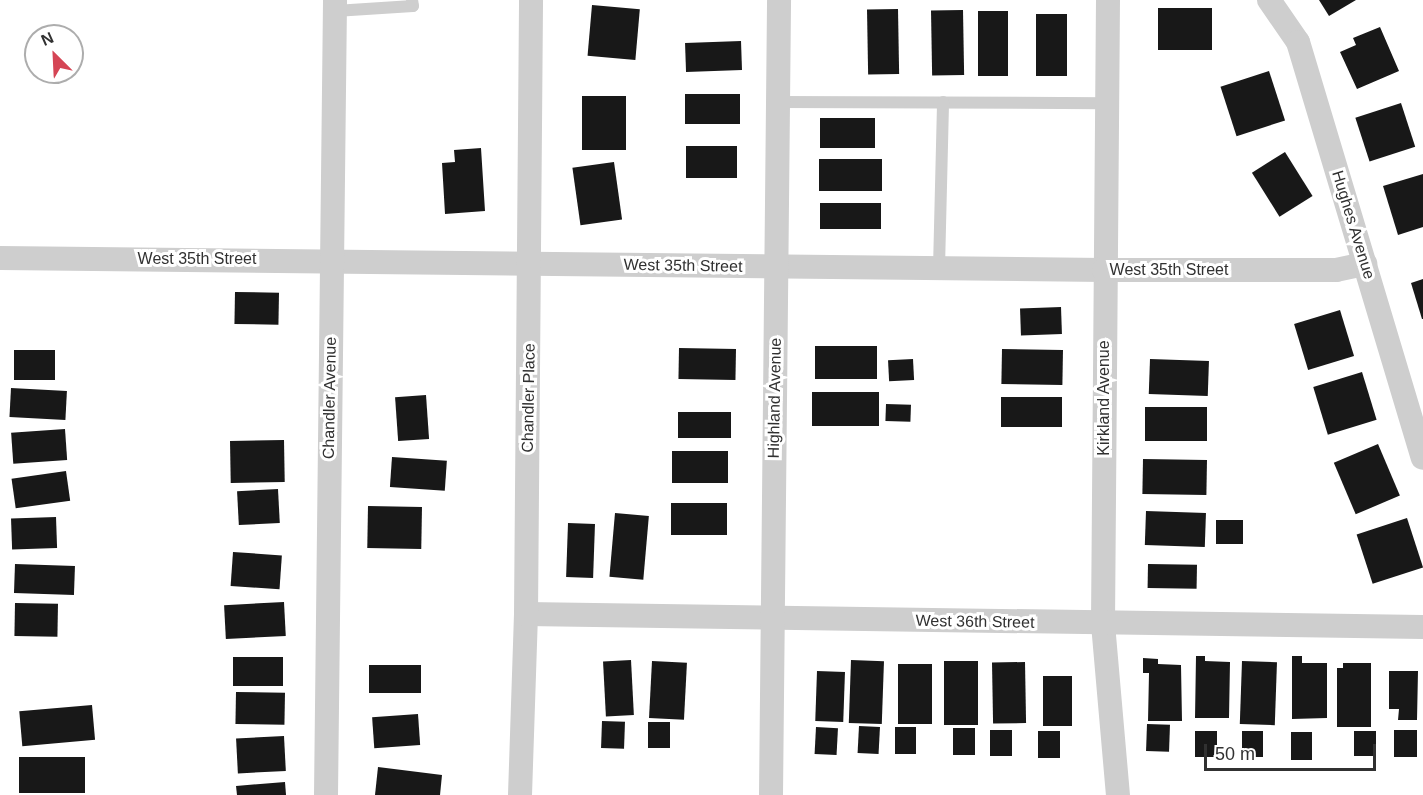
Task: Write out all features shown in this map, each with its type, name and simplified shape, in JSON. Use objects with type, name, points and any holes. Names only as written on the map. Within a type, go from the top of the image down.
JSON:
[{"type":"street","name":"Chandler Place","points":[[520,795],[526,614],[531,0]]},
{"type":"street","name":"Highland Avenue","points":[[771,795],[779,0]]},
{"type":"street","name":"Kirkland Avenue","points":[[1108,0],[1104,270],[1103,624],[1118,795]]},
{"type":"street","name":"Hughes Avenue","points":[[1269,0],[1298,42],[1423,458]]},
{"type":"street","name":"Chandler Avenue","points":[[326,795],[335,5]]},
{"type":"street","name":"West 35th Street","points":[[0,258],[1104,270],[1336,270],[1365,264]]},
{"type":"street","name":"West 36th Street","points":[[526,614],[773,620],[1423,627]]},
{"type":"lane","points":[[335,5],[413,6],[412,0]]},
{"type":"lane","points":[[778,102],[1107,103]]},
{"type":"lane","points":[[939,268],[943,102]]},
{"type":"building","points":[[1319,0],[1356,0],[1329,16]]},
{"type":"building","points":[[592,5],[640,9],[635,60],[588,56]]},
{"type":"building","points":[[1158,8],[1212,8],[1212,50],[1158,50]]},
{"type":"building","points":[[898,9],[899,74],[868,75],[867,10]]},
{"type":"building","points":[[963,10],[964,75],[932,76],[931,11]]},
{"type":"building","points":[[978,11],[1008,11],[1008,76],[978,76]]},
{"type":"building","points":[[1036,14],[1067,14],[1067,76],[1036,76]]},
{"type":"building","points":[[1380,27],[1399,71],[1357,89],[1340,52],[1356,45],[1353,38]]},
{"type":"building","points":[[741,41],[742,70],[686,72],[685,43]]},
{"type":"building","points":[[1269,71],[1285,120],[1237,136],[1220,87]]},
{"type":"building","points":[[685,94],[740,94],[740,124],[685,124]]},
{"type":"building","points":[[582,96],[626,96],[626,150],[582,150]]},
{"type":"building","points":[[1401,103],[1415,147],[1370,162],[1355,118]]},
{"type":"building","points":[[820,118],[875,118],[875,148],[820,148]]},
{"type":"building","points":[[686,146],[737,146],[737,178],[686,178]]},
{"type":"building","points":[[481,148],[485,211],[445,214],[442,163],[455,162],[454,150]]},
{"type":"building","points":[[1285,152],[1313,196],[1279,217],[1252,173]]},
{"type":"building","points":[[819,159],[882,159],[882,191],[819,191]]},
{"type":"building","points":[[614,162],[622,219],[580,225],[572,168]]},
{"type":"building","points":[[1423,174],[1423,227],[1398,235],[1383,186]]},
{"type":"building","points":[[820,203],[881,203],[881,229],[820,229]]},
{"type":"building","points":[[1423,279],[1423,319],[1422,319],[1411,283]]},
{"type":"building","points":[[235,292],[279,293],[278,325],[234,324]]},
{"type":"building","points":[[1061,307],[1062,334],[1021,335],[1020,308]]},
{"type":"building","points":[[1340,310],[1354,356],[1308,370],[1294,324]]},
{"type":"building","points":[[815,346],[877,346],[877,379],[815,379]]},
{"type":"building","points":[[679,348],[736,349],[735,380],[678,379]]},
{"type":"building","points":[[1002,349],[1063,350],[1062,385],[1001,384]]},
{"type":"building","points":[[14,350],[55,350],[55,380],[14,380]]},
{"type":"building","points":[[913,359],[914,380],[889,381],[888,360]]},
{"type":"building","points":[[1150,359],[1209,361],[1208,396],[1149,394]]},
{"type":"building","points":[[1362,372],[1377,420],[1328,435],[1313,387]]},
{"type":"building","points":[[11,388],[67,391],[65,420],[9,417]]},
{"type":"building","points":[[812,392],[879,392],[879,426],[812,426]]},
{"type":"building","points":[[426,395],[429,439],[398,441],[395,397]]},
{"type":"building","points":[[1001,397],[1062,397],[1062,427],[1001,427]]},
{"type":"building","points":[[886,404],[911,405],[910,422],[885,421]]},
{"type":"building","points":[[1145,407],[1207,407],[1207,441],[1145,441]]},
{"type":"building","points":[[678,412],[731,412],[731,438],[678,438]]},
{"type":"building","points":[[65,429],[67,460],[13,464],[11,433]]},
{"type":"building","points":[[284,440],[285,482],[231,483],[230,441]]},
{"type":"building","points":[[1378,444],[1400,496],[1356,514],[1334,463]]},
{"type":"building","points":[[672,451],[728,451],[728,483],[672,483]]},
{"type":"building","points":[[392,457],[447,461],[445,491],[390,487]]},
{"type":"building","points":[[1143,459],[1207,460],[1206,495],[1142,494]]},
{"type":"building","points":[[66,471],[70,501],[16,508],[12,479]]},
{"type":"building","points":[[278,489],[280,523],[239,525],[237,491]]},
{"type":"building","points":[[671,503],[727,503],[727,535],[671,535]]},
{"type":"building","points":[[368,506],[422,507],[421,549],[367,548]]},
{"type":"building","points":[[1146,511],[1206,513],[1205,547],[1145,545]]},
{"type":"building","points":[[615,513],[649,516],[643,580],[609,577]]},
{"type":"building","points":[[56,517],[57,548],[12,550],[11,519]]},
{"type":"building","points":[[1407,518],[1423,567],[1373,584],[1357,534]]},
{"type":"building","points":[[1216,520],[1243,520],[1243,544],[1216,544]]},
{"type":"building","points":[[568,523],[595,524],[593,578],[566,577]]},
{"type":"building","points":[[233,552],[282,555],[280,589],[231,586]]},
{"type":"building","points":[[15,564],[75,566],[74,595],[14,593]]},
{"type":"building","points":[[1148,564],[1197,565],[1197,589],[1148,588]]},
{"type":"building","points":[[284,602],[286,636],[226,639],[224,605]]},
{"type":"building","points":[[15,603],[58,604],[57,637],[14,636]]},
{"type":"building","points":[[1196,656],[1205,656],[1205,661],[1230,662],[1229,718],[1195,718]]},
{"type":"building","points":[[1292,656],[1302,656],[1302,663],[1327,663],[1327,718],[1292,719]]},
{"type":"building","points":[[233,657],[283,657],[283,686],[233,686]]},
{"type":"building","points":[[1143,658],[1158,659],[1158,664],[1181,665],[1182,721],[1148,721],[1149,673],[1143,673]]},
{"type":"building","points":[[631,660],[634,715],[606,716],[603,661]]},
{"type":"building","points":[[851,660],[884,661],[882,724],[849,723]]},
{"type":"building","points":[[652,661],[687,663],[684,720],[649,718]]},
{"type":"building","points":[[944,661],[978,661],[978,725],[944,725]]},
{"type":"building","points":[[1242,661],[1277,662],[1275,725],[1240,724]]},
{"type":"building","points":[[1025,662],[1026,723],[993,724],[992,663]]},
{"type":"building","points":[[1343,663],[1371,663],[1371,727],[1337,727],[1337,668],[1343,668]]},
{"type":"building","points":[[898,664],[932,664],[932,724],[898,724]]},
{"type":"building","points":[[369,665],[421,665],[421,693],[369,693]]},
{"type":"building","points":[[817,671],[845,672],[843,722],[815,721]]},
{"type":"building","points":[[1389,671],[1418,671],[1417,720],[1398,720],[1399,709],[1389,709]]},
{"type":"building","points":[[1043,676],[1072,676],[1072,726],[1043,726]]},
{"type":"building","points":[[236,692],[285,693],[284,725],[235,724]]},
{"type":"building","points":[[92,705],[95,740],[22,746],[19,711]]},
{"type":"building","points":[[418,714],[420,745],[374,748],[372,717]]},
{"type":"building","points":[[602,721],[625,722],[624,749],[601,748]]},
{"type":"building","points":[[648,722],[670,722],[670,748],[648,748]]},
{"type":"building","points":[[1147,724],[1170,725],[1169,752],[1146,751]]},
{"type":"building","points":[[859,726],[880,727],[879,754],[858,753]]},
{"type":"building","points":[[816,727],[838,728],[837,755],[815,754]]},
{"type":"building","points":[[895,727],[916,727],[916,754],[895,754]]},
{"type":"building","points":[[953,728],[975,728],[975,755],[953,755]]},
{"type":"building","points":[[990,730],[1012,730],[1012,756],[990,756]]},
{"type":"building","points":[[1394,730],[1417,730],[1417,757],[1394,757]]},
{"type":"building","points":[[1038,731],[1060,731],[1060,758],[1038,758]]},
{"type":"building","points":[[1195,731],[1217,731],[1217,757],[1195,757]]},
{"type":"building","points":[[1242,731],[1263,731],[1263,757],[1242,757]]},
{"type":"building","points":[[1354,731],[1376,731],[1376,756],[1354,756]]},
{"type":"building","points":[[1291,732],[1312,732],[1312,760],[1291,760]]},
{"type":"building","points":[[284,736],[286,771],[238,773],[236,739]]},
{"type":"building","points":[[19,757],[85,757],[85,793],[19,793]]},
{"type":"building","points":[[378,767],[442,775],[440,795],[375,795]]},
{"type":"building","points":[[285,782],[286,795],[237,795],[236,786]]}]
